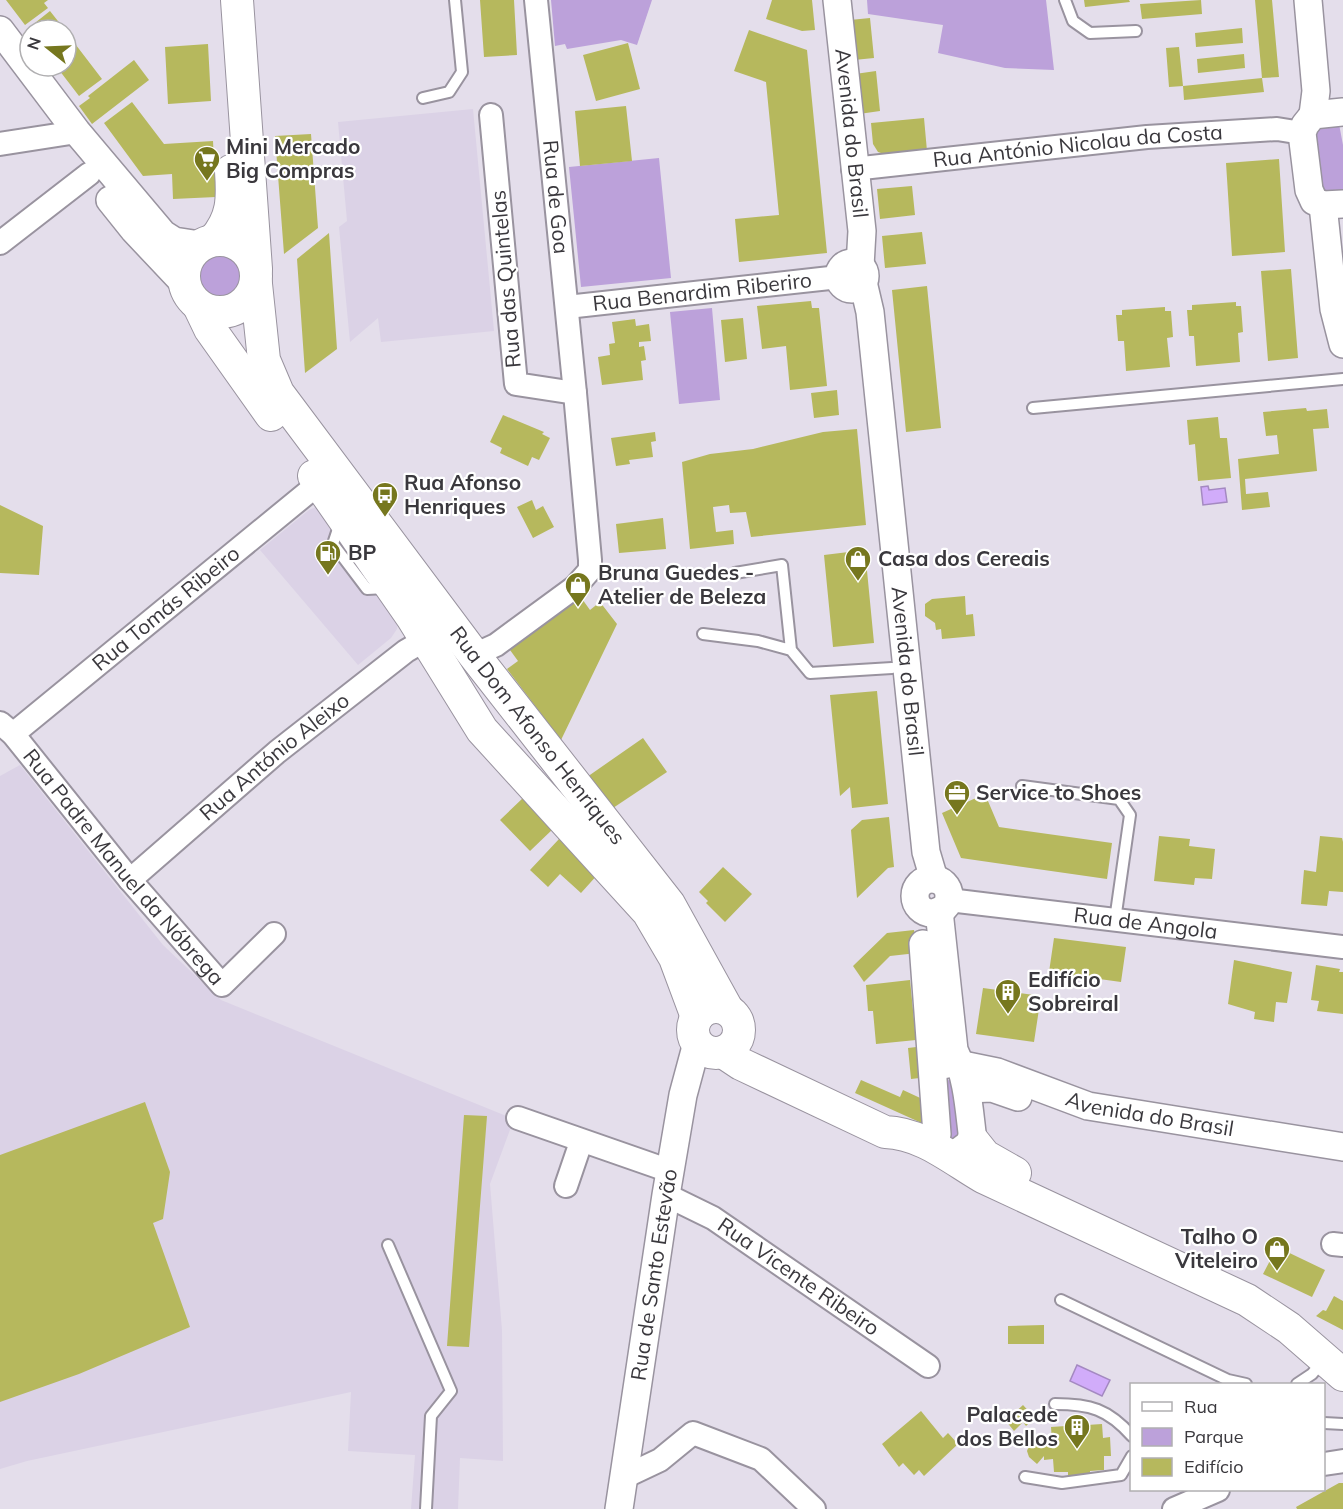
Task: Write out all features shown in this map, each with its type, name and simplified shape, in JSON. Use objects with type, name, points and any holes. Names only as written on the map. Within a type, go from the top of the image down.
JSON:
[{"type":"main road","points":[[219,0],[233,198],[224,228],[186,261],[192,294],[222,312],[233,310],[244,304],[256,276],[237,0]]},
{"type":"main road","name":"Rua Dom Afonso Henriques","points":[[192,294],[210,329],[327,477],[342,517],[392,588],[424,620],[478,660],[669,904],[727,1009],[739,1025],[713,1038],[675,958],[648,912],[488,737],[453,683],[424,620],[327,477],[267,371],[256,276],[245,249],[236,243],[207,243]]},
{"type":"main road","points":[[453,683],[471,681],[478,660]]},
{"type":"main road","points":[[713,1038],[892,1120],[902,1133],[985,1156],[999,1166],[1223,1269],[1259,1289],[1337,1361]]},
{"type":"street","name":"Rua de Goa","points":[[536,0],[575,393]]},
{"type":"street","name":"Avenida do Brasil","points":[[822,0],[849,233],[911,854],[933,897],[923,945],[938,1134],[952,1148]]},
{"type":"street","name":"Avenida do Brasil","points":[[837,0],[853,169],[862,231],[852,276],[870,312],[926,852],[954,1050],[964,1077],[952,1148]]},
{"type":"street","points":[[1308,0],[1316,91],[1308,124],[1309,190],[1314,201],[1333,205],[1334,309],[1343,344]]},
{"type":"street","points":[[1308,124],[1342,111],[1333,90],[1326,0]]},
{"type":"street","name":"Rua Dom Afonso Henriques","points":[[0,30],[69,133],[89,174],[134,230],[192,294]]},
{"type":"street","name":"Rua Dom Afonso Henriques","points":[[0,52],[69,133],[163,234],[174,241],[207,243]]},
{"type":"street","name":"Rua das Quintelas","points":[[491,115],[516,384],[575,393]]},
{"type":"street","name":"Rua António Nicolau da Costa","points":[[853,169],[1147,137],[1277,129],[1308,124]]},
{"type":"street","points":[[0,144],[69,133]]},
{"type":"street","points":[[0,243],[89,174]]},
{"type":"street","name":"Rua Benardim Riberiro","points":[[567,307],[852,276]]},
{"type":"street","points":[[478,660],[575,587],[590,570],[575,393]]},
{"type":"street","name":"Rua Tomás Ribeiro","points":[[7,729],[327,477]]},
{"type":"street","name":"Rua António Aleixo","points":[[130,880],[277,752],[406,651],[424,620]]},
{"type":"street","name":"Rua Padre Manuel da Nóbrega","points":[[7,729],[130,880],[222,985],[274,934]]},
{"type":"street","name":"Rua de Angola","points":[[933,897],[1343,947]]},
{"type":"street","name":"Rua de Santo Estevão","points":[[619,1509],[683,1095],[713,1038]]},
{"type":"street","name":"Avenida do Brasil","points":[[934,1070],[947,1063],[964,1077],[1083,1119],[1343,1164]]},
{"type":"street","name":"Avenida do Brasil","points":[[964,1077],[997,1072],[1088,1106],[1343,1147]]},
{"type":"street","name":"Rua Vicente Ribeiro","points":[[518,1118],[581,1142],[668,1183],[713,1218],[928,1366]]},
{"type":"street","points":[[566,1186],[581,1142]]},
{"type":"street","points":[[622,1478],[660,1460],[693,1433],[761,1459],[814,1509]]},
{"type":"street","points":[[1325,1464],[1343,1461]]},
{"type":"street","points":[[1174,1509],[1216,1491]]},
{"type":"lane","points":[[423,98],[449,92],[462,72],[455,0]]},
{"type":"lane","points":[[1065,0],[1073,21],[1090,33],[1136,31]]},
{"type":"lane","points":[[1033,408],[1343,379]]},
{"type":"lane","points":[[735,573],[782,565],[791,650],[810,673],[892,668]]},
{"type":"lane","points":[[703,634],[758,641],[791,650]]},
{"type":"lane","points":[[1022,786],[1119,800],[1130,815],[1115,920]]},
{"type":"lane","points":[[388,1245],[451,1391],[431,1416],[426,1509]]},
{"type":"lane","points":[[1061,1300],[1228,1380],[1242,1383]]},
{"type":"lane","points":[[1298,1383],[1337,1361]]},
{"type":"lane","points":[[1055,1404],[1084,1404],[1119,1421],[1130,1435]]},
{"type":"lane","points":[[1325,1423],[1343,1424]]},
{"type":"lane","points":[[1025,1477],[1062,1483],[1121,1475],[1130,1458]]},
{"type":"shaded area","points":[[473,109],[494,331],[381,342],[378,318],[350,342],[339,227],[347,221],[338,122]]},
{"type":"shaded area","points":[[1208,486],[1209,490],[1225,488],[1227,502],[1203,505],[1201,487]]},
{"type":"shaded area","name":"BP","points":[[318,506],[399,617],[397,629],[391,638],[358,665],[260,550],[309,510]]},
{"type":"shaded area","points":[[20,765],[163,945],[221,1000],[514,1119],[490,1184],[502,1330],[503,1461],[460,1458],[458,1509],[411,1509],[415,1455],[348,1451],[351,1392],[27,1461],[0,1469],[0,776]]},
{"type":"shaded area","points":[[1077,1365],[1110,1380],[1102,1396],[1070,1381]]},
{"type":"green space","points":[[551,0],[652,0],[637,45],[621,40],[567,49],[565,44],[555,46]]},
{"type":"green space","points":[[867,0],[1046,0],[1054,70],[1005,68],[938,53],[943,25],[868,14]]},
{"type":"green space","points":[[1339,124],[1343,145],[1343,193],[1321,194],[1312,130],[1316,125]]},
{"type":"green space","points":[[659,158],[671,278],[581,287],[569,167]]},
{"type":"green space","points":[[214,249],[224,249],[234,253],[241,260],[245,275],[241,290],[234,297],[224,301],[214,301],[204,297],[197,290],[193,280],[193,270],[197,260],[204,253]]},
{"type":"green space","points":[[712,308],[720,400],[679,404],[670,312]]},
{"type":"green space","points":[[952,1079],[962,1136],[950,1143],[943,1082]]},
{"type":"building","points":[[6,0],[48,0],[44,3],[48,8],[34,18],[20,18]]},
{"type":"building","points":[[480,0],[514,0],[517,55],[484,57]]},
{"type":"building","points":[[772,0],[812,0],[815,30],[802,31],[766,19]]},
{"type":"building","points":[[1084,0],[1129,0],[1130,2],[1085,7]]},
{"type":"building","points":[[1201,0],[1202,14],[1142,19],[1140,4]]},
{"type":"building","points":[[1255,0],[1272,0],[1279,77],[1262,78]]},
{"type":"building","points":[[50,11],[56,18],[41,18]]},
{"type":"building","points":[[870,18],[874,58],[854,60],[850,20]]},
{"type":"building","points":[[1242,28],[1243,43],[1196,47],[1195,33]]},
{"type":"building","points":[[749,30],[807,50],[827,253],[739,262],[735,219],[779,215],[766,82],[734,71]]},
{"type":"building","points":[[628,43],[640,89],[596,101],[583,55]]},
{"type":"building","points":[[208,44],[211,101],[168,104],[165,47]]},
{"type":"building","points":[[1179,47],[1183,86],[1169,87],[1166,48]]},
{"type":"building","points":[[78,48],[102,79],[79,96],[65,78],[78,78]]},
{"type":"building","points":[[1244,54],[1245,68],[1198,73],[1197,59]]},
{"type":"building","points":[[134,60],[149,80],[92,124],[79,106],[90,98],[88,96]]},
{"type":"building","points":[[876,71],[880,111],[859,114],[855,74]]},
{"type":"building","points":[[1262,78],[1264,92],[1184,100],[1183,86]]},
{"type":"building","points":[[132,102],[164,144],[213,141],[216,197],[173,199],[172,174],[143,176],[104,123]]},
{"type":"building","points":[[626,106],[632,161],[580,166],[575,111]]},
{"type":"building","points":[[924,118],[927,151],[887,155],[878,152],[873,144],[871,123]]},
{"type":"building","points":[[311,134],[318,228],[284,254],[275,136]]},
{"type":"building","points":[[1279,159],[1285,252],[1232,256],[1226,163]]},
{"type":"building","points":[[912,186],[915,215],[880,219],[877,189]]},
{"type":"building","points":[[922,232],[926,264],[885,268],[882,236]]},
{"type":"building","points":[[329,233],[337,349],[305,373],[297,259]]},
{"type":"building","points":[[1291,269],[1298,358],[1268,361],[1261,271]]},
{"type":"building","points":[[927,286],[941,428],[906,432],[892,290]]},
{"type":"building","points":[[811,301],[812,308],[819,308],[827,386],[790,390],[786,346],[762,349],[757,306]]},
{"type":"building","points":[[1236,302],[1236,306],[1241,306],[1243,332],[1238,333],[1240,362],[1196,366],[1194,336],[1189,336],[1187,310],[1192,310],[1192,305]]},
{"type":"building","points":[[1165,307],[1165,311],[1171,311],[1173,337],[1167,338],[1170,367],[1126,371],[1124,341],[1118,341],[1116,315],[1122,315],[1122,310]]},
{"type":"building","points":[[743,318],[747,359],[725,362],[721,320]]},
{"type":"building","points":[[635,319],[636,326],[649,324],[651,341],[639,342],[639,347],[644,346],[646,360],[641,361],[643,380],[602,385],[598,357],[610,355],[609,344],[615,343],[612,322]]},
{"type":"building","points":[[837,390],[839,415],[814,418],[811,393]]},
{"type":"building","points":[[1306,408],[1307,411],[1327,409],[1329,428],[1313,429],[1317,471],[1245,479],[1246,494],[1268,492],[1270,507],[1242,510],[1238,459],[1279,454],[1277,435],[1266,436],[1263,412]]},
{"type":"building","points":[[503,415],[544,432],[542,434],[550,438],[539,460],[532,457],[528,466],[500,453],[502,448],[490,442]]},
{"type":"building","points":[[1218,417],[1220,438],[1227,438],[1231,478],[1198,481],[1195,444],[1189,445],[1187,420]]},
{"type":"building","points":[[857,429],[866,525],[751,537],[746,512],[730,513],[729,505],[713,507],[716,532],[733,530],[734,544],[690,549],[682,462],[710,454],[753,449],[823,432]]},
{"type":"building","points":[[655,432],[656,441],[651,442],[653,457],[629,460],[630,464],[616,466],[611,438]]},
{"type":"building","points":[[532,500],[536,510],[543,506],[554,527],[533,538],[517,507]]},
{"type":"building","points":[[0,505],[43,526],[39,575],[0,573]]},
{"type":"building","points":[[663,518],[666,549],[619,553],[616,524]]},
{"type":"building","points":[[865,550],[874,643],[833,647],[824,555]]},
{"type":"building","points":[[580,596],[590,610],[600,602],[617,624],[561,740],[507,669],[518,661],[510,650]]},
{"type":"building","points":[[965,596],[966,615],[973,614],[975,636],[942,639],[941,629],[936,630],[935,623],[925,616],[925,604],[932,599]]},
{"type":"building","points":[[877,691],[888,804],[852,808],[850,787],[840,796],[830,695]]},
{"type":"building","points":[[643,738],[667,772],[610,810],[587,777]]},
{"type":"building","points":[[985,794],[999,827],[1112,843],[1107,879],[961,858],[942,813]]},
{"type":"building","points":[[524,797],[554,828],[530,851],[500,820]]},
{"type":"building","points":[[889,817],[894,867],[888,868],[857,898],[851,830],[862,820]]},
{"type":"building","points":[[1159,836],[1190,839],[1189,846],[1215,849],[1212,879],[1195,878],[1194,885],[1154,881]]},
{"type":"building","points":[[1320,836],[1342,838],[1343,892],[1329,891],[1327,906],[1301,904],[1304,870],[1316,872]]},
{"type":"building","points":[[559,839],[599,873],[581,893],[560,874],[548,887],[530,870]]},
{"type":"building","points":[[723,867],[752,894],[725,922],[706,903],[708,901],[699,892]]},
{"type":"building","points":[[914,930],[917,953],[890,956],[864,982],[853,966],[887,933]]},
{"type":"building","points":[[1054,938],[1126,947],[1121,982],[1049,972]]},
{"type":"building","points":[[1234,960],[1292,972],[1287,1003],[1276,1002],[1274,1022],[1254,1019],[1255,1012],[1228,1004]]},
{"type":"building","points":[[1316,965],[1340,969],[1339,972],[1343,972],[1343,1014],[1317,1011],[1319,1001],[1311,1000]]},
{"type":"building","points":[[910,980],[916,1040],[876,1044],[873,1011],[868,1011],[866,985]]},
{"type":"building","name":"Edifício Sobreiral","points":[[983,988],[1041,996],[1034,1042],[976,1034]]},
{"type":"building","points":[[925,1046],[928,1077],[911,1079],[908,1048]]},
{"type":"building","points":[[861,1080],[900,1097],[903,1090],[931,1103],[926,1125],[855,1093]]},
{"type":"building","points":[[145,1102],[170,1172],[163,1219],[153,1223],[190,1327],[79,1374],[0,1402],[0,1155]]},
{"type":"building","points":[[464,1115],[487,1116],[469,1347],[447,1346]]},
{"type":"building","points":[[1277,1247],[1325,1270],[1312,1297],[1263,1274]]},
{"type":"building","points":[[1334,1296],[1343,1301],[1343,1330],[1316,1316],[1323,1310],[1326,1311]]},
{"type":"building","points":[[1044,1325],[1044,1344],[1008,1344],[1008,1326]]},
{"type":"building","points":[[1023,1405],[1035,1418],[1026,1426],[1023,1422],[1014,1431],[1006,1421]]},
{"type":"building","points":[[921,1411],[943,1438],[948,1433],[958,1444],[924,1476],[919,1470],[914,1475],[903,1463],[899,1467],[882,1444]]},
{"type":"building","name":"Palacede dos Bellos","points":[[1087,1421],[1087,1425],[1102,1424],[1103,1438],[1110,1437],[1111,1456],[1104,1456],[1104,1470],[1090,1471],[1090,1475],[1068,1476],[1068,1472],[1054,1472],[1053,1459],[1044,1460],[1044,1456],[1037,1464],[1029,1457],[1027,1451],[1031,1440],[1035,1438],[1043,1444],[1043,1441],[1052,1441],[1051,1427],[1066,1426],[1066,1422]]},
{"type":"building","points":[[1343,1483],[1343,1509],[1297,1509],[1296,1507]]},
{"type":"place","name":"Mini Mercado Big Compras","points":[[207,182]]},
{"type":"place","name":"Rua Afonso Henriques","points":[[385,518]]},
{"type":"place","name":"BP","points":[[328,576]]},
{"type":"place","name":"Casa dos Cereais","points":[[858,582]]},
{"type":"place","name":"Bruna Guedes - Atelier de Beleza","points":[[578,608]]},
{"type":"place","name":"Service to Shoes","points":[[957,816]]},
{"type":"place","name":"Edifício Sobreiral","points":[[1008,1015]]},
{"type":"place","name":"Talho O Viteleiro","points":[[1277,1272]]},
{"type":"place","name":"Palacede dos Bellos","points":[[1077,1450]]}]
